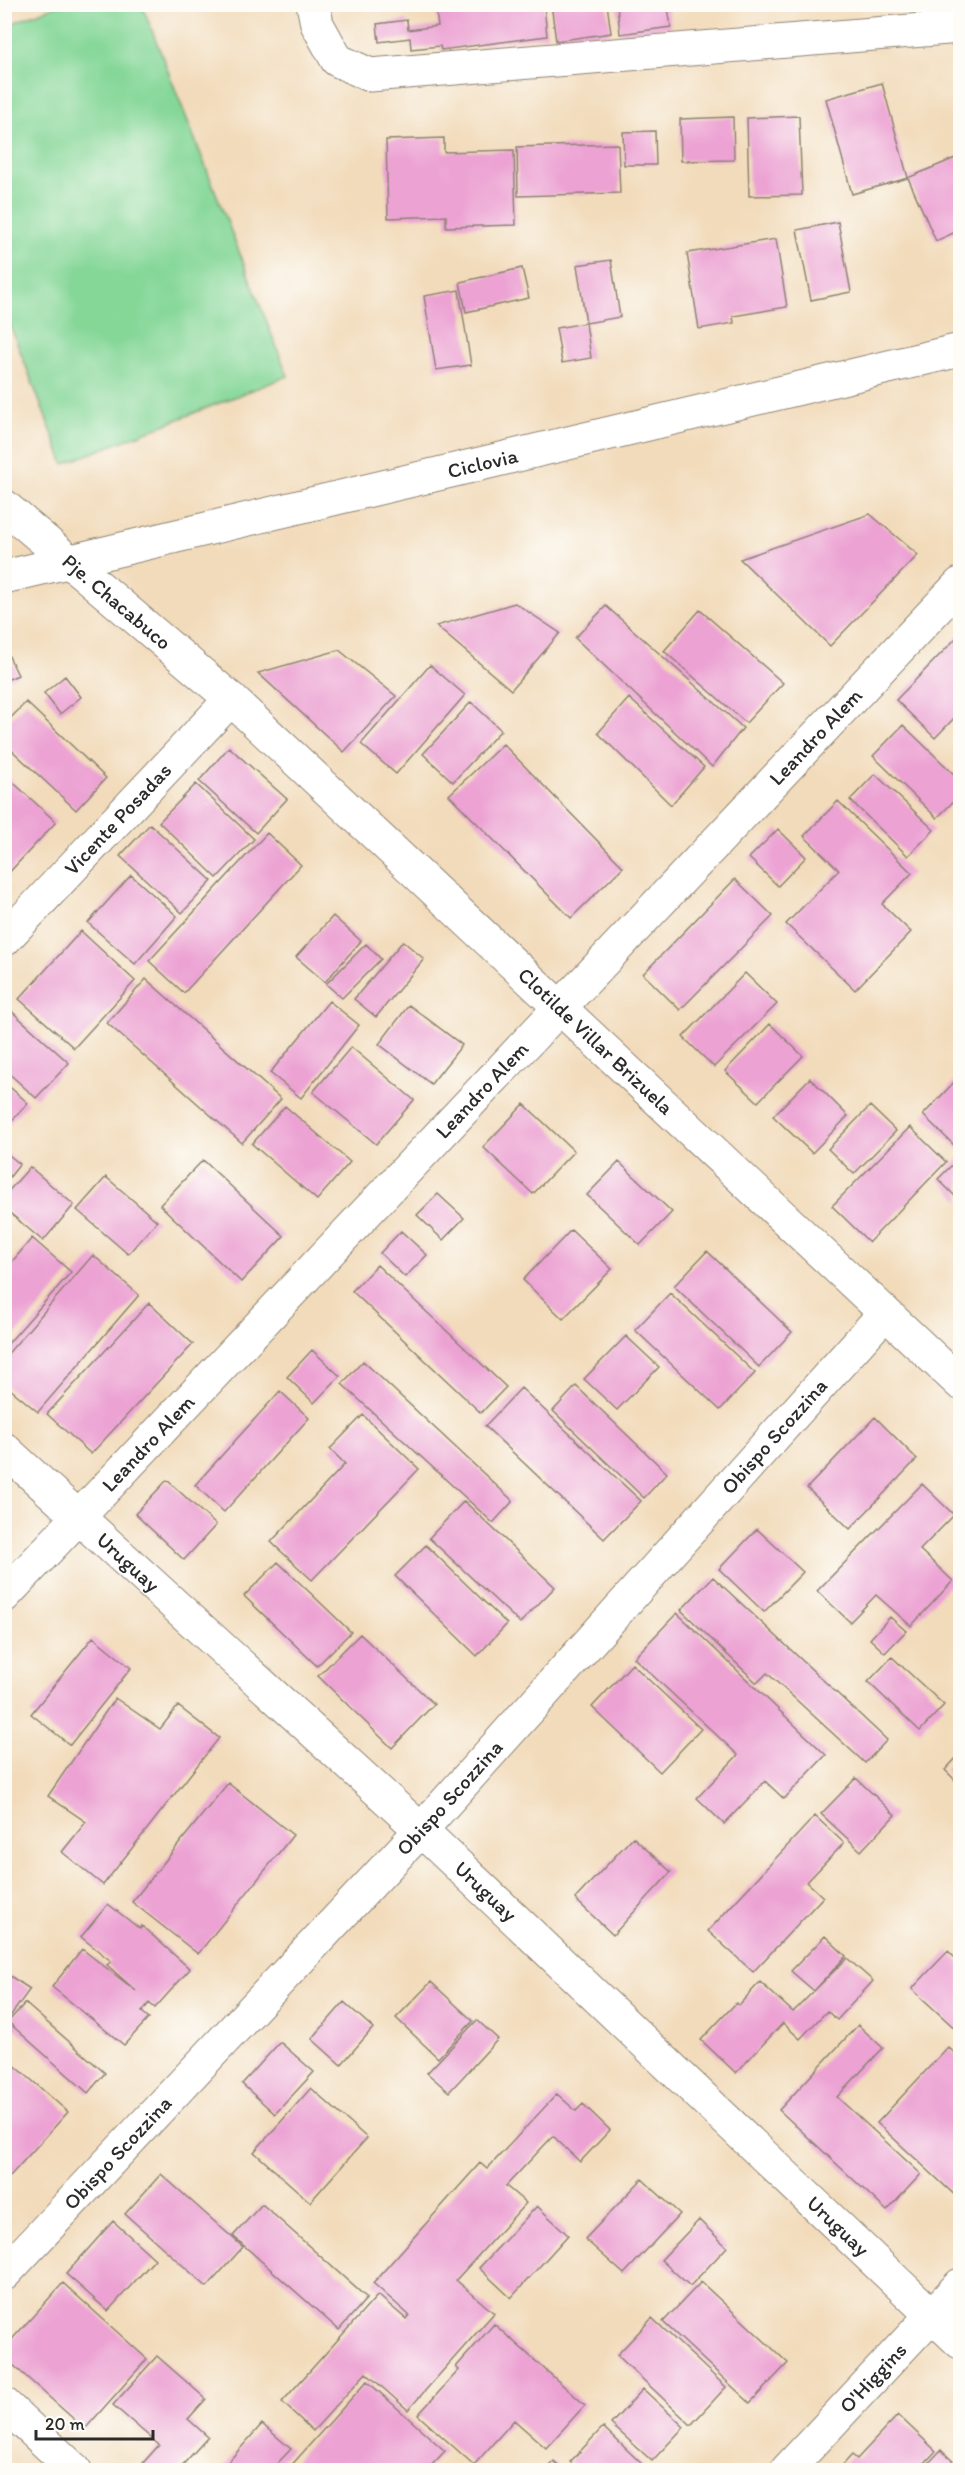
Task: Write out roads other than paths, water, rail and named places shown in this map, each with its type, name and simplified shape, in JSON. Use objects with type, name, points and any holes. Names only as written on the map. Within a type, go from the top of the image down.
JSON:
[{"type":"street","points":[[313,4],[317,24],[337,60],[370,75],[960,27]]},
{"type":"street","name":"Ciclovia","points":[[4,577],[960,350]]},
{"type":"street","name":"Pje. Chacabuco","points":[[4,506],[231,699]]},
{"type":"street","name":"Leandro Alem","points":[[4,1596],[960,584]]},
{"type":"street","name":"Vicente Posadas","points":[[4,940],[231,699]]},
{"type":"street","name":"Clotilde Villar Brizuela","points":[[231,699],[960,1383]]},
{"type":"street","name":"Obispo Scozzina","points":[[4,2274],[421,1830],[885,1313]]},
{"type":"street","name":"Uruguay","points":[[4,1449],[421,1830],[960,2342]]},
{"type":"street","name":"O'Higgins","points":[[787,2470],[960,2285]]},
{"type":"street","points":[[4,2404],[75,2470]]}]
